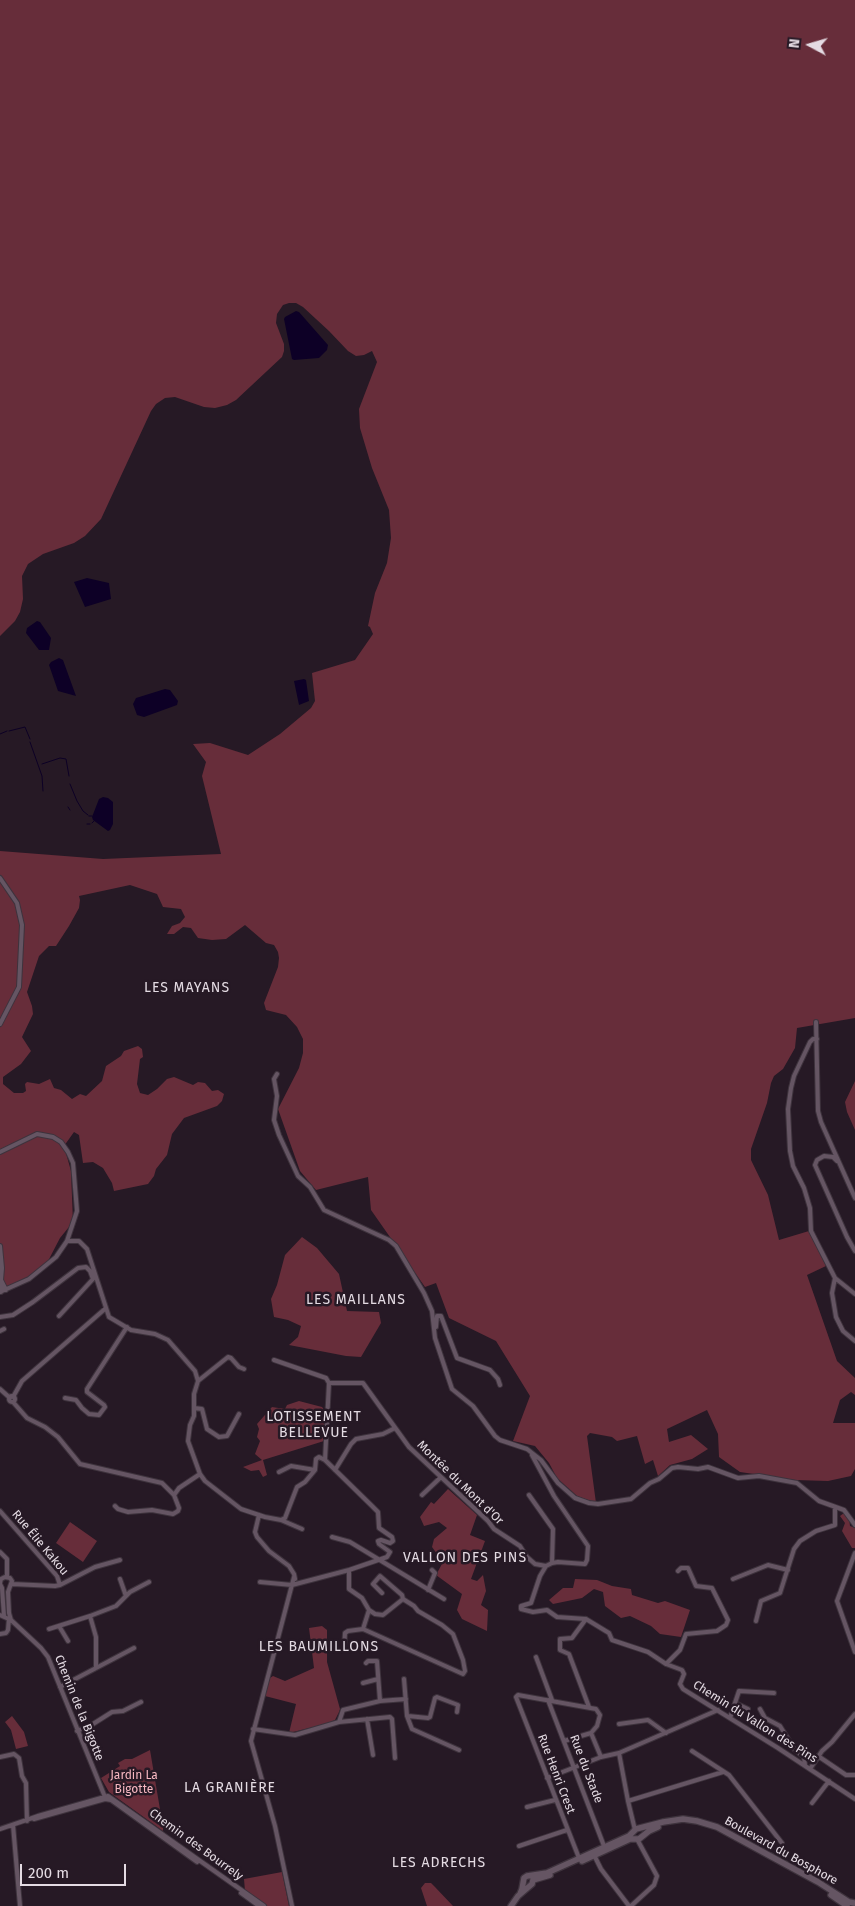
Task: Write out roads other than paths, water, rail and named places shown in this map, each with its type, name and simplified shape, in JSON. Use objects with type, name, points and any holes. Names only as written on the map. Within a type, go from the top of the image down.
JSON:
[{"type":"street","points":[[0,878],[17,903],[22,925],[19,987],[0,1024]]},
{"type":"street","points":[[816,1022],[818,1111],[855,1198]]},
{"type":"street","points":[[816,1039],[810,1042],[794,1076],[788,1100],[789,1143],[793,1166],[804,1188],[810,1208],[811,1231],[835,1278],[855,1294]]},
{"type":"street","points":[[277,1074],[274,1079],[277,1096],[274,1120],[298,1176],[310,1187],[324,1210],[389,1240],[396,1246],[424,1293],[432,1311],[437,1343],[452,1388],[472,1406],[496,1436],[531,1452],[541,1460],[566,1491],[575,1498],[589,1503],[598,1504],[632,1499],[650,1483],[659,1479],[672,1468],[698,1469],[708,1467],[738,1478],[759,1476],[797,1483],[819,1501],[844,1510],[855,1525]]},
{"type":"street","points":[[0,1152],[37,1134],[53,1137],[65,1147],[73,1163],[77,1211],[67,1241],[56,1257],[22,1283],[1,1292],[2,1268],[0,1246]]},
{"type":"street","points":[[839,1162],[824,1156],[819,1158],[815,1165],[855,1251]]},
{"type":"street","points":[[67,1241],[80,1241],[87,1248],[109,1317],[136,1331],[155,1334],[168,1340],[195,1371],[198,1381],[194,1394],[194,1408],[188,1441],[200,1474],[205,1481],[241,1508],[259,1515],[281,1520],[302,1530]]},
{"type":"street","points":[[0,1317],[13,1315],[34,1302],[78,1268],[92,1266]]},
{"type":"street","points":[[58,1316],[93,1279],[86,1267]]},
{"type":"street","points":[[835,1278],[832,1293],[836,1317],[843,1331],[855,1341]]},
{"type":"street","points":[[1,1280],[6,1290]]},
{"type":"street","points":[[11,1397],[22,1381],[106,1308]]},
{"type":"street","points":[[437,1343],[437,1316],[441,1316],[457,1358],[490,1370],[498,1379],[500,1385]]},
{"type":"street","points":[[65,1398],[76,1400],[89,1414],[99,1415],[105,1407],[87,1392],[87,1389],[127,1327]]},
{"type":"street","points":[[198,1381],[228,1357],[232,1358],[239,1367],[244,1369]]},
{"type":"street","points":[[274,1360],[328,1379],[325,1460]]},
{"type":"street","name":"Montée du Mont d'Or","points":[[329,1383],[363,1383],[409,1448],[488,1521],[494,1530],[520,1546],[535,1564],[546,1566]]},
{"type":"street","points":[[0,1389],[15,1399],[13,1402],[27,1418],[45,1427],[58,1437],[80,1464],[162,1483],[174,1495],[179,1508],[173,1514],[152,1510],[128,1512],[118,1510],[115,1506]]},
{"type":"street","points":[[194,1408],[202,1408],[206,1429],[219,1437],[227,1436],[239,1414]]},
{"type":"street","points":[[335,1470],[356,1439],[383,1434],[395,1428]]},
{"type":"street","points":[[531,1452],[546,1484],[588,1546],[585,1564],[552,1563],[546,1566]]},
{"type":"street","points":[[260,1582],[293,1584],[380,1560],[388,1556],[390,1552],[379,1544],[379,1540],[390,1542],[393,1539],[379,1528],[378,1512],[325,1460],[319,1457],[316,1459],[315,1470],[305,1482],[297,1487],[285,1518],[281,1520]]},
{"type":"street","points":[[280,1472],[291,1466],[315,1470]]},
{"type":"street","points":[[174,1495],[179,1488],[200,1474]]},
{"type":"street","points":[[422,1495],[440,1478]]},
{"type":"street","points":[[529,1495],[553,1529],[552,1563]]},
{"type":"street","points":[[756,1621],[761,1601],[780,1594],[794,1549],[800,1541],[816,1531],[835,1524],[835,1508]]},
{"type":"street","name":"Rue Élie Kakou","points":[[0,1511],[57,1576],[60,1585],[95,1567],[120,1560]]},
{"type":"street","points":[[259,1515],[255,1532],[257,1537],[269,1551],[289,1566],[294,1576],[253,1729],[252,1747],[275,1826],[292,1906]]},
{"type":"street","points":[[332,1537],[350,1542],[444,1599]]},
{"type":"street","points":[[0,1552],[7,1559],[8,1577],[12,1584]]},
{"type":"street","points":[[855,1554],[837,1600],[855,1652]]},
{"type":"street","points":[[733,1579],[768,1565],[788,1570]]},
{"type":"street","name":"Chemin du Vallon des Pins","points":[[546,1566],[540,1576],[531,1603],[520,1608],[533,1612],[547,1610],[557,1616],[586,1619],[609,1633],[612,1640],[648,1652],[666,1664],[684,1671],[681,1687],[855,1799]]},
{"type":"street","points":[[666,1664],[680,1650],[686,1634],[717,1631],[726,1625],[728,1620],[712,1588],[696,1586],[688,1568],[681,1568],[678,1571]]},
{"type":"street","points":[[349,1570],[349,1588],[362,1598],[369,1610],[375,1614],[383,1615],[403,1599]]},
{"type":"street","points":[[428,1590],[435,1574],[432,1570]]},
{"type":"street","points":[[342,1572],[348,1578]]},
{"type":"street","points":[[344,1649],[345,1633],[363,1629],[463,1674],[465,1671],[453,1634],[403,1599],[402,1595],[380,1576],[373,1584],[382,1593]]},
{"type":"street","points":[[0,1634],[6,1633],[8,1630],[1,1579],[8,1577]]},
{"type":"street","points":[[120,1579],[126,1596]]},
{"type":"street","points":[[49,1629],[116,1606],[130,1592],[149,1582]]},
{"type":"street","points":[[12,1584],[60,1585]]},
{"type":"street","points":[[6,1617],[9,1613],[9,1588],[12,1584]]},
{"type":"street","points":[[1,1585],[9,1588]]},
{"type":"street","points":[[363,1629],[369,1610]]},
{"type":"street","points":[[90,1616],[96,1638],[96,1668]]},
{"type":"street","name":"Chemin de la Bigotte","points":[[6,1617],[41,1648],[48,1657],[105,1797]]},
{"type":"street","points":[[586,1619],[572,1638],[560,1639],[560,1650],[569,1654],[589,1707]]},
{"type":"street","points":[[59,1626],[68,1641]]},
{"type":"street","points":[[60,1687],[134,1648]]},
{"type":"street","name":"Rue du Stade","points":[[536,1657],[564,1741],[604,1846]]},
{"type":"street","points":[[366,1663],[368,1661],[377,1661],[380,1700]]},
{"type":"street","points":[[363,1683],[378,1679]]},
{"type":"street","points":[[404,1680],[407,1716],[412,1729],[459,1750]]},
{"type":"street","points":[[730,1718],[741,1690],[774,1693]]},
{"type":"street","name":"Rue Henri Crest","points":[[550,1700],[518,1695],[516,1697],[579,1858]]},
{"type":"street","points":[[407,1716],[430,1717],[436,1697],[458,1705],[457,1712]]},
{"type":"street","points":[[338,1722],[343,1710],[380,1700],[406,1699]]},
{"type":"street","points":[[550,1700],[596,1708],[600,1715],[597,1726],[591,1732],[564,1741]]},
{"type":"street","points":[[78,1731],[112,1712],[123,1711],[141,1702]]},
{"type":"street","points":[[735,1703],[748,1708]]},
{"type":"street","points":[[760,1709],[765,1718],[780,1726],[795,1750],[804,1758],[805,1766]]},
{"type":"street","points":[[547,1778],[601,1757],[620,1754],[718,1710]]},
{"type":"street","points":[[810,1769],[818,1756],[855,1714]]},
{"type":"street","points":[[253,1729],[295,1735],[338,1722],[390,1717],[392,1719],[396,1758]]},
{"type":"street","points":[[367,1719],[373,1756]]},
{"type":"street","points":[[619,1724],[648,1720],[666,1733]]},
{"type":"street","points":[[591,1732],[601,1757]]},
{"type":"street","points":[[692,1751],[730,1775],[782,1843]]},
{"type":"street","points":[[0,1757],[14,1754],[18,1758],[22,1776],[26,1783],[27,1821]]},
{"type":"street","points":[[612,1843],[596,1852],[600,1866],[630,1906],[654,1885],[657,1876],[638,1836],[628,1801],[620,1754]]},
{"type":"street","points":[[818,1756],[846,1775],[855,1775]]},
{"type":"street","points":[[628,1801],[723,1772]]},
{"type":"street","points":[[812,1803],[829,1781]]},
{"type":"street","points":[[0,1829],[105,1797]]},
{"type":"street","name":"Chemin des Bourrely","points":[[105,1797],[259,1906]]},
{"type":"street","name":"Chemin des Bourrely","points":[[105,1797],[112,1797],[264,1906]]},
{"type":"street","points":[[528,1807],[556,1800]]},
{"type":"street","name":"Boulevard du Bosphore","points":[[638,1836],[672,1820],[697,1821],[711,1824],[852,1905]]},
{"type":"street","points":[[13,1825],[20,1906]]},
{"type":"street","points":[[520,1846],[567,1830]]},
{"type":"street","points":[[512,1904],[529,1881],[604,1846],[638,1836]]},
{"type":"street","points":[[529,1881],[638,1836]]},
{"type":"waterway","points":[[9,731],[25,727],[30,739]]},
{"type":"waterway","points":[[0,734],[7,731]]},
{"type":"waterway","points":[[30,742],[42,776],[43,791]]},
{"type":"waterway","points":[[42,764],[60,758],[66,759],[69,776]]},
{"type":"waterway","points":[[70,784],[77,801],[88,815]]},
{"type":"district","name":"LES MAYANS","points":[[187,988]]},
{"type":"district","name":"LES MAILLANS","points":[[356,1300]]},
{"type":"district","name":"LOTISSEMENT BELLEVUE","points":[[314,1425]]},
{"type":"district","name":"VALLON DES PINS","points":[[465,1558]]},
{"type":"district","name":"LES BAUMILLONS","points":[[319,1647]]},
{"type":"district","name":"LA GRANIÈRE","points":[[230,1788]]},
{"type":"district","name":"LES ADRECHS","points":[[439,1863]]},
{"type":"park label","name":"Jardin La Bigotte","points":[[134,1783]]}]
